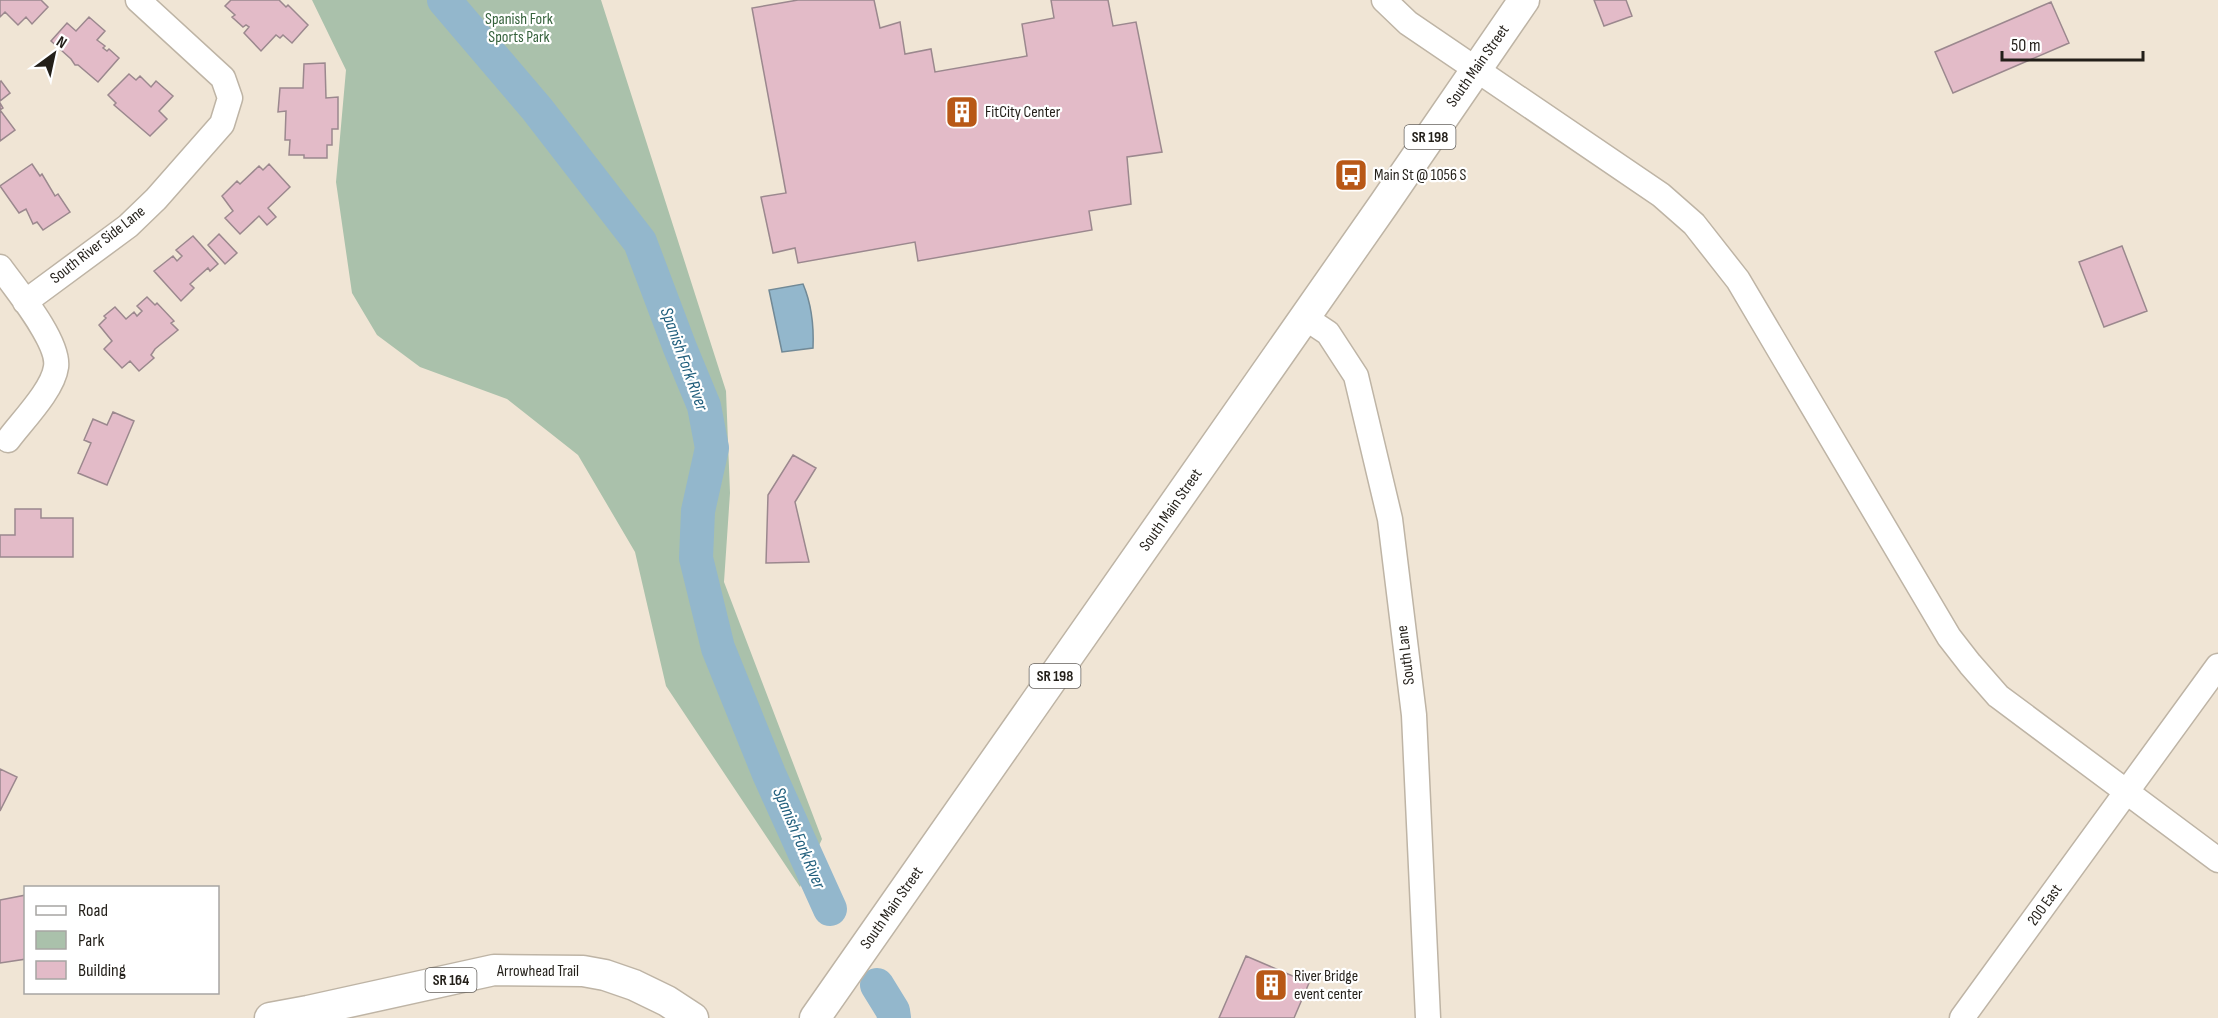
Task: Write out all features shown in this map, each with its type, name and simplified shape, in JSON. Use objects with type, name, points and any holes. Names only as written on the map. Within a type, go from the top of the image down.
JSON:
[{"type":"main road","name":"South Main Street","points":[[816,1017],[1524,0]]},
{"type":"main road","name":"Arrowhead Trail","points":[[270,1018],[494,970],[582,971],[605,975],[634,985],[667,1001],[693,1018]]},
{"type":"street","name":"South River Side Lane","points":[[25,302],[128,225],[156,199],[222,124],[230,99],[223,78],[138,0]]},
{"type":"street","points":[[1384,0],[1408,23],[1661,195],[1694,225],[1738,280],[1949,637],[1970,664],[1998,696],[2218,860]]},
{"type":"street","points":[[0,267],[53,344],[57,366],[48,388],[8,440]]},
{"type":"street","name":"South Lane","points":[[1304,317],[1328,333],[1356,376],[1390,519],[1414,715],[1428,1018]]},
{"type":"street","name":"200 East","points":[[1962,1018],[2218,666]]},
{"type":"green space","name":"Spanish Fork Sports Park","points":[[312,0],[601,0],[726,391],[730,493],[724,582],[822,839],[800,887],[666,686],[635,552],[578,455],[507,399],[420,367],[377,335],[352,293],[336,182],[346,70]]},
{"type":"water","points":[[803,284],[812,315],[813,348],[782,352],[769,290]]},
{"type":"building","points":[[0,0],[41,0],[48,7],[32,24],[26,17],[18,25],[5,12],[0,17]]},
{"type":"building","points":[[231,0],[279,0],[286,7],[288,5],[308,25],[292,43],[283,35],[280,38],[276,35],[261,51],[244,33],[249,27],[246,25],[243,27],[232,17],[235,15],[225,6]]},
{"type":"building","name":"FitCity Center","points":[[798,0],[874,0],[880,28],[900,22],[905,54],[931,49],[935,72],[1027,56],[1022,24],[1054,18],[1051,0],[1108,0],[1113,26],[1136,22],[1162,152],[1127,157],[1131,204],[1089,211],[1092,230],[918,261],[915,242],[798,263],[795,248],[773,253],[761,197],[786,193],[752,8]]},
{"type":"building","points":[[1594,0],[1626,0],[1632,16],[1604,26]]},
{"type":"building","points":[[2051,2],[2069,43],[1953,93],[1935,52]]},
{"type":"building","points":[[89,17],[105,31],[97,40],[105,46],[103,48],[107,51],[109,49],[119,58],[98,82],[75,65],[51,41],[67,23],[76,31]]},
{"type":"building","points":[[325,63],[326,98],[338,97],[338,129],[332,129],[332,145],[327,145],[327,158],[304,158],[304,155],[289,155],[290,140],[285,140],[286,111],[278,112],[280,88],[303,88],[304,64]]},
{"type":"building","points":[[129,74],[136,80],[140,76],[151,87],[156,81],[173,96],[159,111],[167,119],[150,136],[114,105],[116,103],[108,95]]},
{"type":"building","points":[[0,82],[10,93],[0,101]]},
{"type":"building","points":[[0,110],[15,130],[0,141]]},
{"type":"building","points":[[32,164],[40,176],[42,174],[55,196],[58,194],[70,212],[43,230],[37,222],[33,224],[26,209],[19,213],[0,186]]},
{"type":"building","points":[[269,164],[290,187],[268,208],[276,217],[267,225],[259,216],[240,234],[225,218],[233,211],[222,196],[237,181],[240,184],[259,166],[263,170]]},
{"type":"building","points":[[219,234],[237,253],[225,264],[208,245]]},
{"type":"building","points":[[193,236],[218,264],[210,271],[208,268],[190,284],[194,288],[181,301],[154,271],[173,256],[177,261],[182,256],[176,250]]},
{"type":"building","points":[[2122,246],[2147,311],[2104,327],[2079,262]]},
{"type":"building","points":[[147,297],[155,305],[157,303],[174,321],[171,323],[178,330],[155,349],[151,355],[154,358],[139,371],[130,361],[122,368],[104,349],[112,341],[99,325],[106,318],[104,316],[115,307],[126,319],[134,312],[137,316],[142,311],[137,306]]},
{"type":"building","points":[[113,412],[134,421],[107,485],[78,473],[91,443],[84,440],[93,419],[107,425]]},
{"type":"building","points":[[793,455],[816,468],[795,502],[809,562],[766,563],[768,495]]},
{"type":"building","points":[[15,509],[41,509],[41,518],[73,518],[73,557],[0,557],[0,535],[15,535]]},
{"type":"building","points":[[0,769],[17,777],[0,811]]},
{"type":"building","points":[[24,895],[24,959],[0,963],[0,900]]},
{"type":"building","name":"River Bridge event center","points":[[1246,956],[1309,983],[1294,1018],[1219,1018]]},
{"type":"waterway","name":"Spanish Fork River","points":[[444,0],[537,109],[640,242],[704,406],[712,448],[698,511],[696,558],[718,648],[769,774],[830,909]]},
{"type":"waterway","name":"Spanish Fork River","points":[[877,985],[893,1011],[894,1018]]},
{"type":"place","name":"FitCity Center","points":[[962,112]]},
{"type":"place","name":"Main St @ 1056 S","points":[[1351,175]]},
{"type":"place","name":"River Bridge event center","points":[[1271,985]]}]
